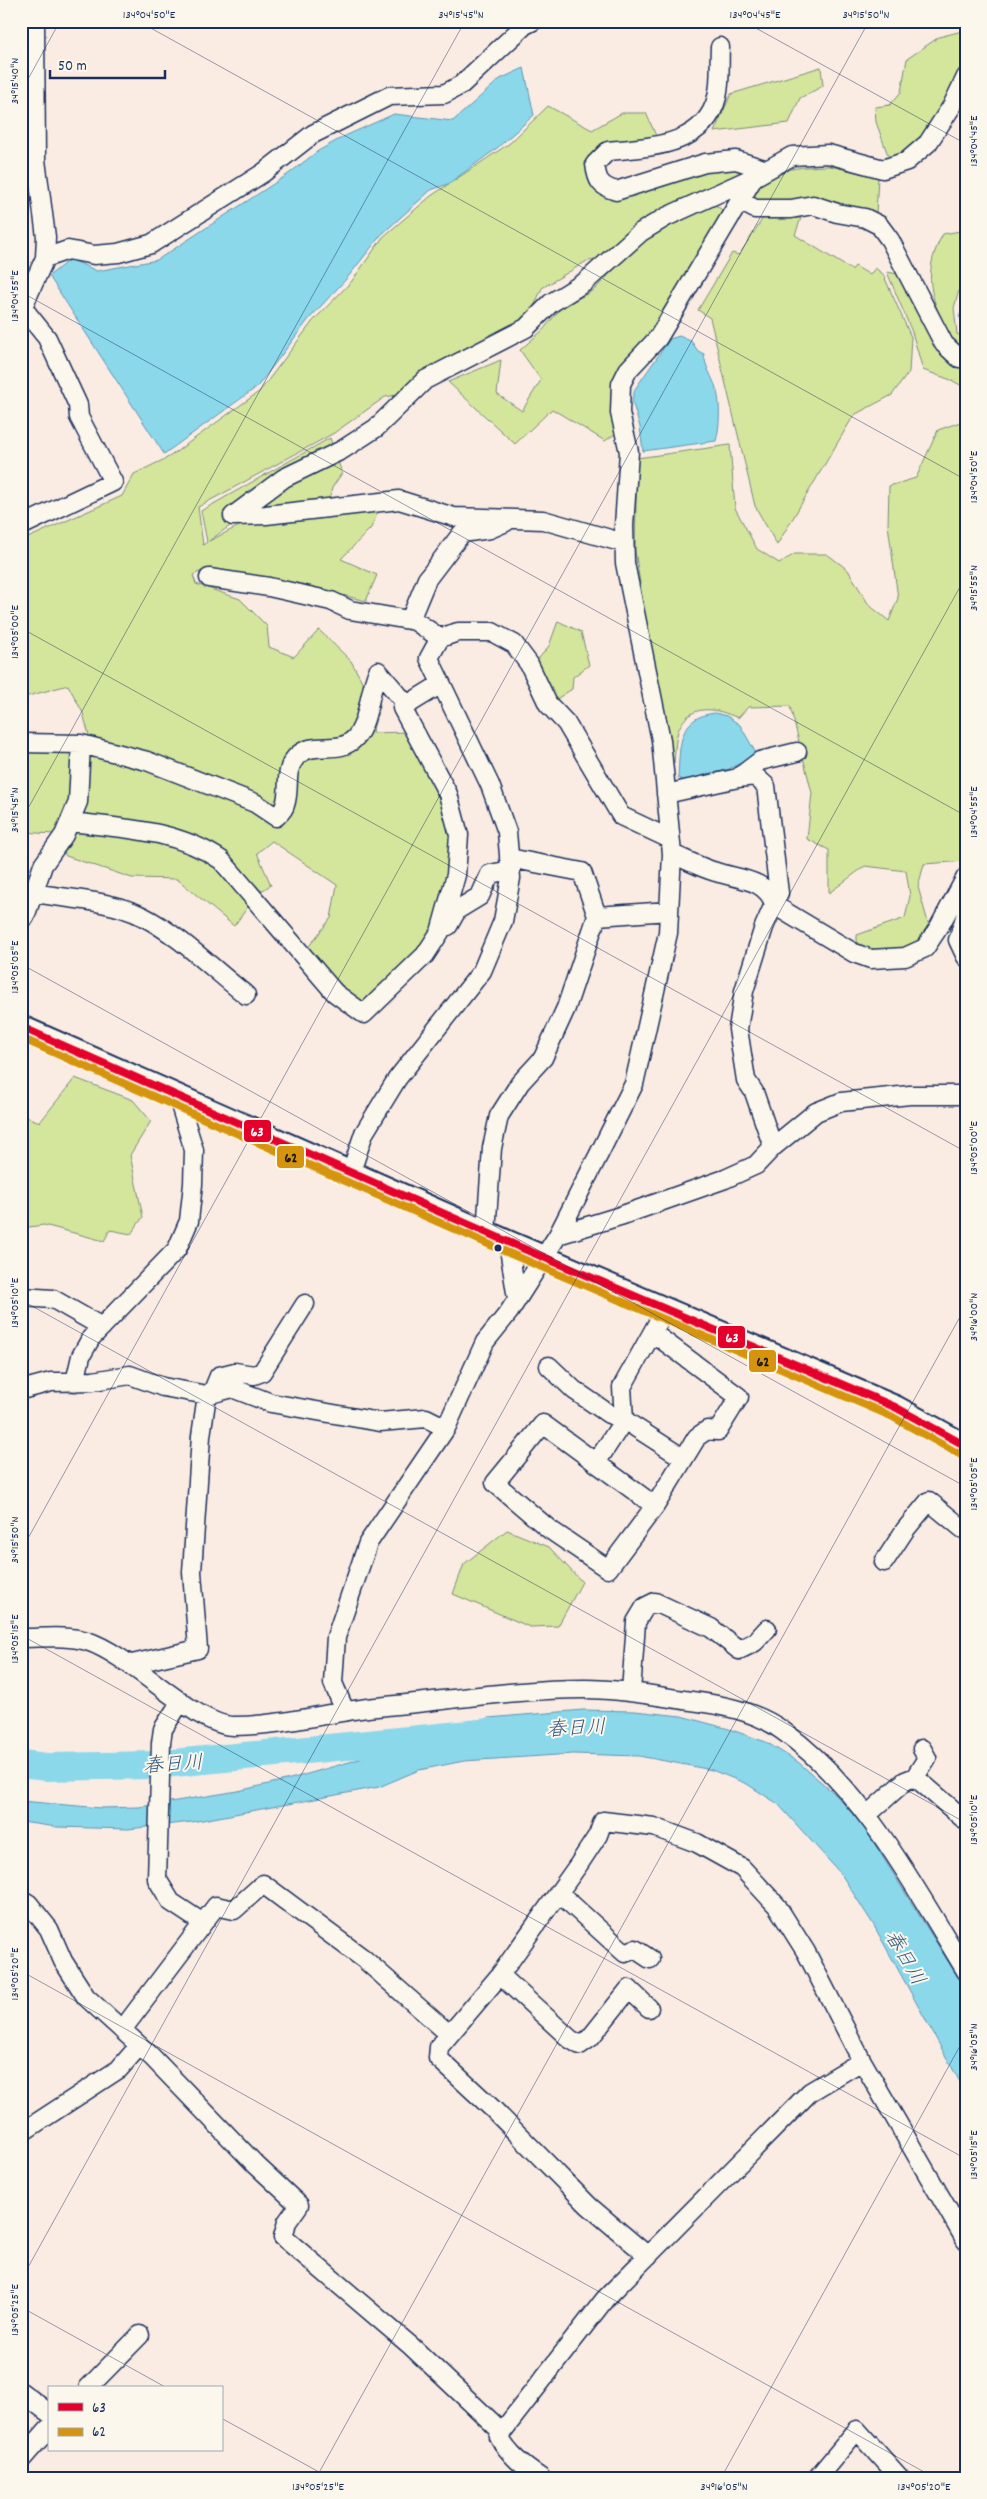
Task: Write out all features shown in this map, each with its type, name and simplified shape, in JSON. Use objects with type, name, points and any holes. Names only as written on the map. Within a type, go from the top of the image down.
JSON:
[{"type":"main road","points":[[21,1027],[508,1242],[895,1407],[966,1446]]},
{"type":"street","points":[[21,526],[113,482],[79,417],[78,405],[47,338],[22,310],[45,258],[46,237],[36,160],[35,21]]},
{"type":"street","points":[[45,258],[68,250],[94,255],[118,254],[151,244],[263,173],[314,134],[338,121],[389,96],[444,94],[461,85],[532,21]]},
{"type":"street","points":[[720,47],[717,97],[710,114],[700,128],[681,139],[658,146],[608,151],[595,164],[597,179],[602,186],[616,191],[706,163],[736,160],[761,174]]},
{"type":"street","points":[[624,543],[543,520],[454,517],[399,500],[266,515],[234,516],[284,478],[342,450],[376,428],[426,380],[526,328],[551,303],[585,282],[641,232],[666,217],[761,174],[792,156],[828,154],[883,169],[907,161],[928,143],[952,106],[966,77]]},
{"type":"street","points":[[345,1711],[333,1683],[336,1637],[368,1543],[446,1428],[485,1342],[517,1299],[558,1235],[634,1084],[668,933],[671,846],[661,740],[625,563],[624,543],[629,452],[620,413],[621,384],[628,370],[658,338],[740,201],[761,174]]},
{"type":"street","points":[[740,201],[755,209],[791,209],[813,205],[837,213],[865,218],[879,225],[890,240],[944,344],[959,358],[966,358]]},
{"type":"street","points":[[410,620],[428,579],[462,533],[490,529],[513,519]]},
{"type":"street","points":[[209,578],[269,587],[331,601],[350,610],[415,621],[440,638]]},
{"type":"street","points":[[351,1172],[364,1132],[397,1079],[482,971],[503,921],[511,878],[507,832],[490,785],[429,658],[440,638],[458,632],[492,632],[514,644],[529,664],[548,704],[566,723],[621,816],[716,872],[758,884],[772,895],[774,905],[854,953],[871,959],[905,957],[925,948],[939,927],[966,877]]},
{"type":"street","points":[[21,743],[81,744],[147,761],[255,803],[276,818],[285,806],[288,769],[297,757],[309,748],[338,747],[349,743],[356,736],[363,724],[368,699],[378,671],[407,705]]},
{"type":"street","points":[[70,822],[152,832],[186,841],[222,860],[335,993],[364,1014],[425,955],[440,932],[456,875],[459,835],[448,794],[402,708],[441,684]]},
{"type":"street","points":[[21,919],[25,917],[30,888],[64,835],[78,802],[81,744]]},
{"type":"street","points":[[738,778],[760,761],[797,752]]},
{"type":"street","points":[[666,794],[755,776],[766,786],[779,893],[764,927],[744,991],[738,1029],[746,1080],[754,1092],[773,1147]]},
{"type":"street","points":[[440,932],[448,926],[457,910],[480,896],[490,874],[510,864],[582,872],[597,916],[566,1008],[543,1058],[520,1083],[499,1116],[492,1148],[486,1232]]},
{"type":"street","points":[[30,888],[112,906],[140,915],[166,930],[246,995]]},
{"type":"street","points":[[597,916],[670,912]]},
{"type":"street","points":[[966,914],[958,940],[966,957]]},
{"type":"street","points":[[558,1235],[620,1216],[725,1179],[756,1165],[773,1147],[816,1112],[841,1102],[910,1095],[964,1093]]},
{"type":"street","points":[[75,1382],[81,1356],[91,1338],[177,1249],[189,1221],[194,1150],[177,1095]]},
{"type":"street","points":[[508,1242],[517,1299]]},
{"type":"street","points":[[21,1297],[53,1299],[102,1327]]},
{"type":"street","points":[[132,1664],[198,1649],[192,1572],[201,1436],[210,1394],[219,1376],[235,1372],[254,1375],[262,1372],[305,1304]]},
{"type":"street","points":[[596,1463],[624,1420],[622,1387],[666,1308]]},
{"type":"street","points":[[653,1333],[739,1397],[718,1431],[708,1430],[697,1437],[655,1506],[608,1569],[537,1519],[495,1483],[542,1424],[655,1506]]},
{"type":"street","points":[[549,1366],[574,1390],[609,1414],[624,1420],[683,1458]]},
{"type":"street","points":[[21,1390],[51,1382],[93,1381],[130,1375],[163,1386],[210,1394],[232,1388],[271,1403],[380,1422],[426,1418],[446,1428]]},
{"type":"street","points":[[884,1562],[905,1530],[929,1501],[963,1529],[966,1525]]},
{"type":"street","points":[[631,1692],[636,1622],[645,1607],[655,1602],[711,1628],[739,1650],[755,1642],[766,1629]]},
{"type":"street","points":[[21,1638],[63,1637],[85,1641],[105,1649],[132,1664],[211,1720],[230,1726],[256,1725],[345,1711],[585,1689],[631,1692],[706,1703],[738,1710],[765,1720],[782,1729],[806,1749],[866,1815],[895,1854],[966,1971]]},
{"type":"street","points":[[181,1700],[163,1729],[160,1750],[157,1879],[171,1902],[203,1923]]},
{"type":"street","points":[[866,1815],[905,1780],[915,1777],[927,1758],[922,1749]]},
{"type":"street","points":[[915,1777],[966,1821]]},
{"type":"street","points":[[648,2256],[589,2206],[494,2110],[438,2058],[439,2047],[500,1975],[560,1892],[598,1835],[603,1822],[654,1827],[697,1843],[742,1868],[777,1906],[806,1952],[862,2061],[966,2241]]},
{"type":"street","points":[[122,2030],[216,1906],[234,1910],[262,1884],[364,1959],[449,2034]]},
{"type":"street","points":[[560,1892],[625,1953],[634,1949],[650,1959]]},
{"type":"street","points":[[21,1899],[29,1904],[49,1929],[63,1961],[86,1997],[139,2046],[256,2165],[299,2205],[287,2222],[283,2237],[411,2346],[502,2432]]},
{"type":"street","points":[[500,1975],[570,2039],[580,2045],[590,2038],[629,1989],[649,2008]]},
{"type":"street","points":[[21,2133],[118,2069],[139,2046]]},
{"type":"street","points":[[541,2478],[524,2467],[507,2451],[499,2437],[502,2432],[605,2299],[810,2092],[862,2061]]},
{"type":"street","points":[[90,2386],[140,2335]]},
{"type":"street","points":[[21,2392],[48,2412]]},
{"type":"street","points":[[21,2460],[48,2429]]},
{"type":"street","points":[[817,2478],[857,2430],[900,2478]]},
{"type":"green space","points":[[966,30],[966,68],[948,102],[907,156],[889,158],[876,122],[875,107],[890,105],[901,92],[907,59],[939,37]]},
{"type":"green space","points":[[821,67],[823,86],[800,98],[789,123],[714,132],[731,94]]},
{"type":"green space","points":[[548,106],[592,130],[622,113],[646,113],[657,138],[592,158],[588,177],[595,189],[615,200],[704,169],[753,170],[602,260],[587,261],[542,288],[529,318],[470,351],[439,362],[404,394],[385,397],[334,433],[198,507],[203,545],[207,542],[201,511],[330,438],[342,473],[332,488],[329,501],[246,514],[209,541],[245,523],[379,509],[371,528],[341,559],[377,575],[366,601],[306,586],[206,569],[193,575],[196,584],[240,599],[267,626],[269,647],[294,657],[319,630],[351,661],[365,687],[380,704],[372,733],[406,732],[442,795],[451,846],[444,889],[432,936],[363,1006],[306,950],[331,918],[337,885],[272,841],[257,853],[271,885],[258,893],[234,926],[177,879],[132,878],[66,856],[54,834],[21,832],[21,752],[71,751],[94,754],[83,713],[68,685],[21,698],[21,541],[122,496],[134,474],[169,457],[260,391],[313,321],[352,281],[383,237],[431,196],[510,143]]},
{"type":"green space","points":[[830,166],[878,177],[876,214],[816,196],[784,202],[753,201],[752,194],[761,185],[769,178],[786,170]]},
{"type":"green space","points":[[713,203],[726,213],[654,333],[613,392],[615,434],[605,441],[552,409],[515,444],[448,382],[501,360],[497,394],[522,411],[541,380],[520,350],[543,330],[561,308],[594,290],[643,239]]},
{"type":"green space","points":[[763,218],[801,218],[795,235],[852,270],[855,266],[870,275],[875,268],[883,274],[911,337],[909,372],[892,395],[854,415],[777,545],[755,506],[710,318],[698,310],[732,253],[739,255]]},
{"type":"green space","points":[[966,230],[966,287],[960,287],[954,308],[957,334],[966,338],[966,350],[959,349],[942,321],[932,293],[930,279],[935,250],[943,234]]},
{"type":"green space","points":[[887,272],[898,274],[935,343],[952,365],[966,367],[966,388],[951,380],[923,370],[912,332]]},
{"type":"green space","points":[[966,420],[966,861],[924,864],[918,887],[929,926],[915,943],[886,954],[857,949],[857,935],[905,918],[910,896],[906,871],[865,866],[829,893],[829,850],[807,839],[812,793],[790,706],[748,707],[738,718],[712,710],[704,710],[689,715],[678,731],[674,763],[659,706],[635,551],[637,458],[730,445],[735,508],[757,549],[779,563],[795,554],[827,554],[848,570],[869,605],[889,621],[898,598],[888,525],[889,486],[916,478],[938,430]]},
{"type":"green space","points":[[558,621],[581,632],[589,665],[573,677],[572,689],[555,700],[535,663],[549,646]]},
{"type":"green space","points":[[75,1078],[133,1100],[151,1121],[130,1155],[143,1217],[131,1234],[110,1230],[104,1241],[44,1225],[21,1228],[21,1115],[40,1122]]},
{"type":"green space","points":[[507,1530],[549,1547],[582,1582],[558,1626],[530,1627],[453,1594],[464,1564]]},
{"type":"water","points":[[524,68],[534,115],[496,149],[448,184],[431,190],[381,235],[348,277],[309,319],[257,387],[164,454],[49,276],[70,259],[97,271],[157,260],[287,175],[318,151],[345,136],[394,114],[453,121],[500,79]]},
{"type":"water","points":[[962,294],[966,295],[966,323],[959,317],[964,306]]},
{"type":"water","points":[[679,336],[691,341],[698,351],[704,354],[716,388],[719,400],[719,414],[716,441],[643,451],[640,427],[632,401],[635,389],[670,339]]},
{"type":"water","points":[[715,713],[727,716],[740,725],[757,755],[729,769],[685,781],[678,778],[679,755],[683,735],[687,727],[693,720]]},
{"type":"water","points":[[583,1710],[635,1711],[681,1716],[729,1729],[766,1742],[798,1762],[835,1794],[864,1827],[966,1990],[966,2093],[873,1924],[841,1874],[778,1804],[747,1784],[712,1770],[639,1756],[573,1754],[464,1761],[419,1770],[379,1787],[192,1822],[128,1829],[57,1827],[21,1822],[21,1801],[101,1808],[139,1807],[238,1791],[290,1779],[370,1756],[411,1753],[445,1743],[461,1727],[488,1718]]},
{"type":"waterway","name":"春日川","points":[[21,1764],[47,1767],[153,1765],[490,1732]]},
{"type":"transit line","name":"63","points":[[21,1027],[508,1242],[895,1407],[966,1446]]},
{"type":"transit line","name":"62","points":[[21,1038],[504,1251],[891,1416],[961,1455]]}]
